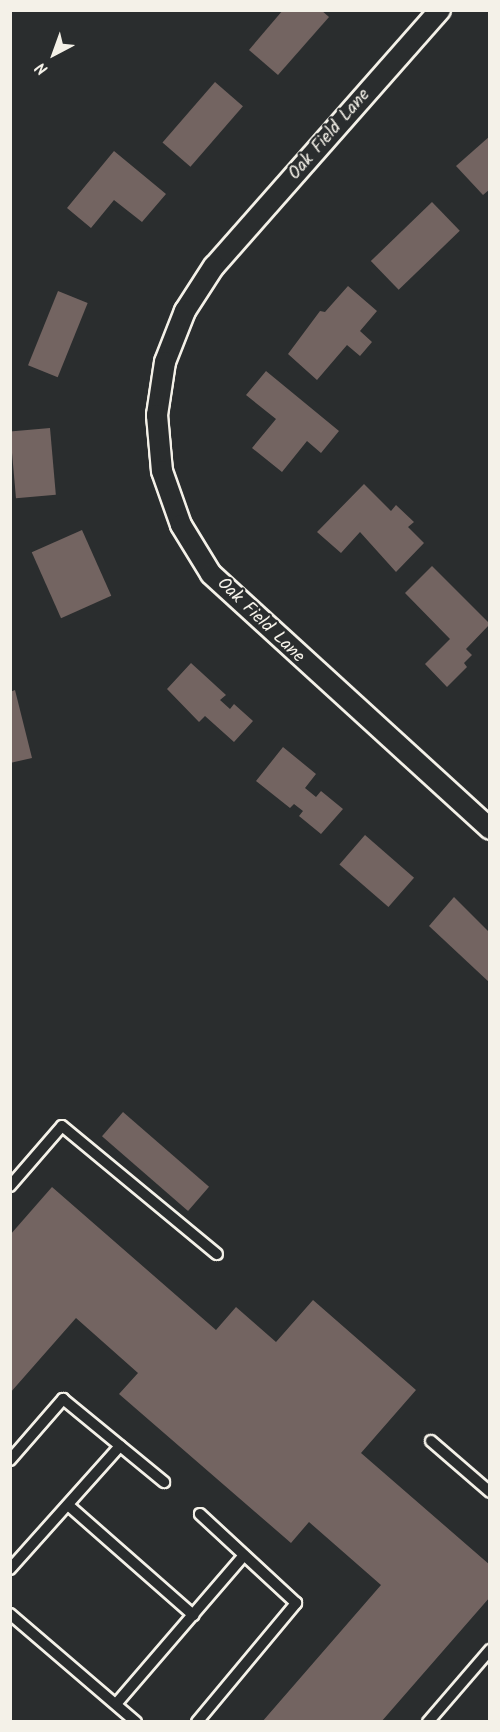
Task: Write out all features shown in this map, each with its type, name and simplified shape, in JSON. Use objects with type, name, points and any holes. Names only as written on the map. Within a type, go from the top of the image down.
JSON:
[{"type":"street","name":"Oak Field Lane","points":[[440,10],[214,266],[184,311],[165,362],[158,415],[162,471],[181,525],[211,574],[489,829]]},
{"type":"lane","points":[[10,1186],[62,1126],[218,1254]]},
{"type":"lane","points":[[10,1460],[63,1399],[164,1482]]},
{"type":"lane","points":[[431,1441],[489,1492]]},
{"type":"lane","points":[[10,1569],[120,1446]]},
{"type":"lane","points":[[68,1504],[193,1615]]},
{"type":"lane","points":[[197,1722],[296,1603],[200,1514]]},
{"type":"lane","points":[[116,1704],[244,1555]]},
{"type":"lane","points":[[10,1614],[136,1722]]},
{"type":"lane","points":[[428,1722],[489,1650]]},
{"type":"building","points":[[283,10],[321,10],[329,17],[278,75],[249,50]]},
{"type":"building","points":[[215,82],[243,106],[190,167],[163,142]]},
{"type":"building","points":[[490,136],[490,189],[483,195],[456,166]]},
{"type":"building","points":[[114,151],[166,194],[142,222],[114,200],[91,228],[67,208]]},
{"type":"building","points":[[432,202],[460,231],[399,290],[371,261]]},
{"type":"building","points":[[348,286],[377,311],[360,331],[372,342],[360,356],[347,345],[317,380],[288,354],[320,311],[325,312]]},
{"type":"building","points":[[58,291],[88,303],[58,377],[28,365]]},
{"type":"building","points":[[266,371],[339,431],[321,453],[307,441],[282,472],[252,448],[276,419],[246,395]]},
{"type":"building","points":[[50,428],[56,495],[16,498],[10,431]]},
{"type":"building","points":[[364,484],[391,511],[396,505],[414,522],[408,527],[424,543],[396,572],[360,532],[341,553],[317,532]]},
{"type":"building","points":[[82,530],[111,596],[61,618],[32,552]]},
{"type":"building","points":[[432,566],[490,624],[466,649],[472,655],[464,663],[467,667],[447,687],[425,664],[450,639],[405,593]]},
{"type":"building","points":[[191,663],[226,695],[220,700],[230,709],[234,704],[253,721],[234,742],[205,716],[199,722],[167,689]]},
{"type":"building","points":[[15,690],[32,758],[10,763],[10,692]]},
{"type":"building","points":[[283,747],[316,774],[305,788],[316,797],[321,791],[343,809],[321,834],[299,816],[303,811],[294,804],[290,808],[256,781]]},
{"type":"building","points":[[365,835],[414,878],[388,907],[339,864]]},
{"type":"building","points":[[454,897],[490,933],[490,983],[429,926]]},
{"type":"building","points":[[123,1112],[209,1187],[188,1211],[102,1136]]},
{"type":"building","points":[[52,1187],[216,1330],[236,1307],[276,1342],[313,1300],[416,1390],[361,1453],[490,1565],[490,1597],[381,1722],[262,1722],[381,1585],[309,1522],[291,1543],[119,1394],[138,1373],[76,1318],[10,1393],[10,1235]]}]
